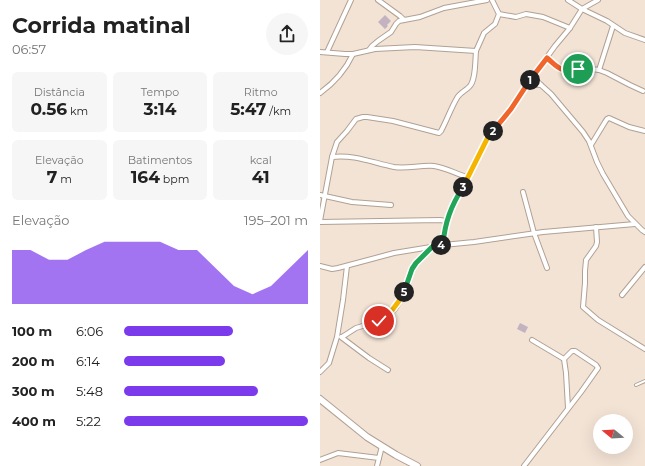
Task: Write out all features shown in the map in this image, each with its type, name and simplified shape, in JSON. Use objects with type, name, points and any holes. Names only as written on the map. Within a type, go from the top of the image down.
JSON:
[{"type":"street","points":[[327,52],[351,0]]},
{"type":"street","points":[[378,0],[404,20]]},
{"type":"street","points":[[369,50],[378,41],[388,35],[399,21],[420,17],[444,8],[487,0]]},
{"type":"street","points":[[446,221],[320,222],[322,196],[337,142],[356,119],[368,117],[392,121],[439,133],[441,131],[458,97],[462,92],[470,87],[473,81],[476,52],[484,33],[495,24],[499,14],[492,0]]},
{"type":"street","points":[[568,0],[625,33],[645,40]]},
{"type":"street","points":[[443,244],[446,221],[458,194],[468,178],[489,135],[511,109],[534,74],[570,28],[582,9],[598,0]]},
{"type":"street","points":[[499,14],[516,17],[526,14],[543,17],[570,28]]},
{"type":"street","points":[[598,70],[613,26]]},
{"type":"street","points":[[320,52],[353,54],[369,50],[415,47],[476,52]]},
{"type":"street","points":[[320,93],[338,76],[353,54]]},
{"type":"street","points":[[547,58],[560,69],[584,68],[598,70],[643,91]]},
{"type":"street","points":[[534,74],[536,80],[551,94],[583,132],[591,145],[603,174],[628,216],[645,232]]},
{"type":"street","points":[[528,84],[541,85]]},
{"type":"street","points":[[591,145],[609,118],[629,127],[645,131]]},
{"type":"street","points":[[332,158],[344,156],[404,168],[435,166],[468,178]]},
{"type":"street","points":[[523,192],[534,233],[547,268]]},
{"type":"street","points":[[322,196],[352,202],[391,205]]},
{"type":"street","points":[[320,266],[332,269],[394,253],[443,244],[474,242],[534,233],[635,224]]},
{"type":"street","points":[[596,227],[596,246],[586,260],[583,307],[598,320],[645,349]]},
{"type":"street","points":[[337,337],[342,337],[356,328],[379,321],[386,317],[400,301],[412,269],[432,247]]},
{"type":"street","points":[[320,372],[329,363],[337,337],[347,266]]},
{"type":"street","points":[[622,296],[645,267]]},
{"type":"street","points":[[342,337],[369,358],[388,370]]},
{"type":"street","points":[[532,340],[564,359]]},
{"type":"street","points":[[524,466],[581,392],[598,368],[596,365],[575,351],[568,354],[564,359],[568,408]]},
{"type":"street","points":[[320,399],[358,430],[417,466]]},
{"type":"street","points":[[377,466],[382,446]]},
{"type":"street","points":[[320,460],[338,453],[379,458]]},
{"type":"lane","points":[[636,385],[645,381]]},
{"type":"building","points":[[385,15],[391,21],[385,29],[378,22]]},
{"type":"building","points":[[520,323],[528,327],[525,333],[517,329]]},
{"type":"route","points":[[379,321],[386,317],[400,301],[412,269],[416,263],[432,247],[443,244],[444,231],[451,208],[489,135],[511,109],[547,58],[560,69],[578,69]]}]
